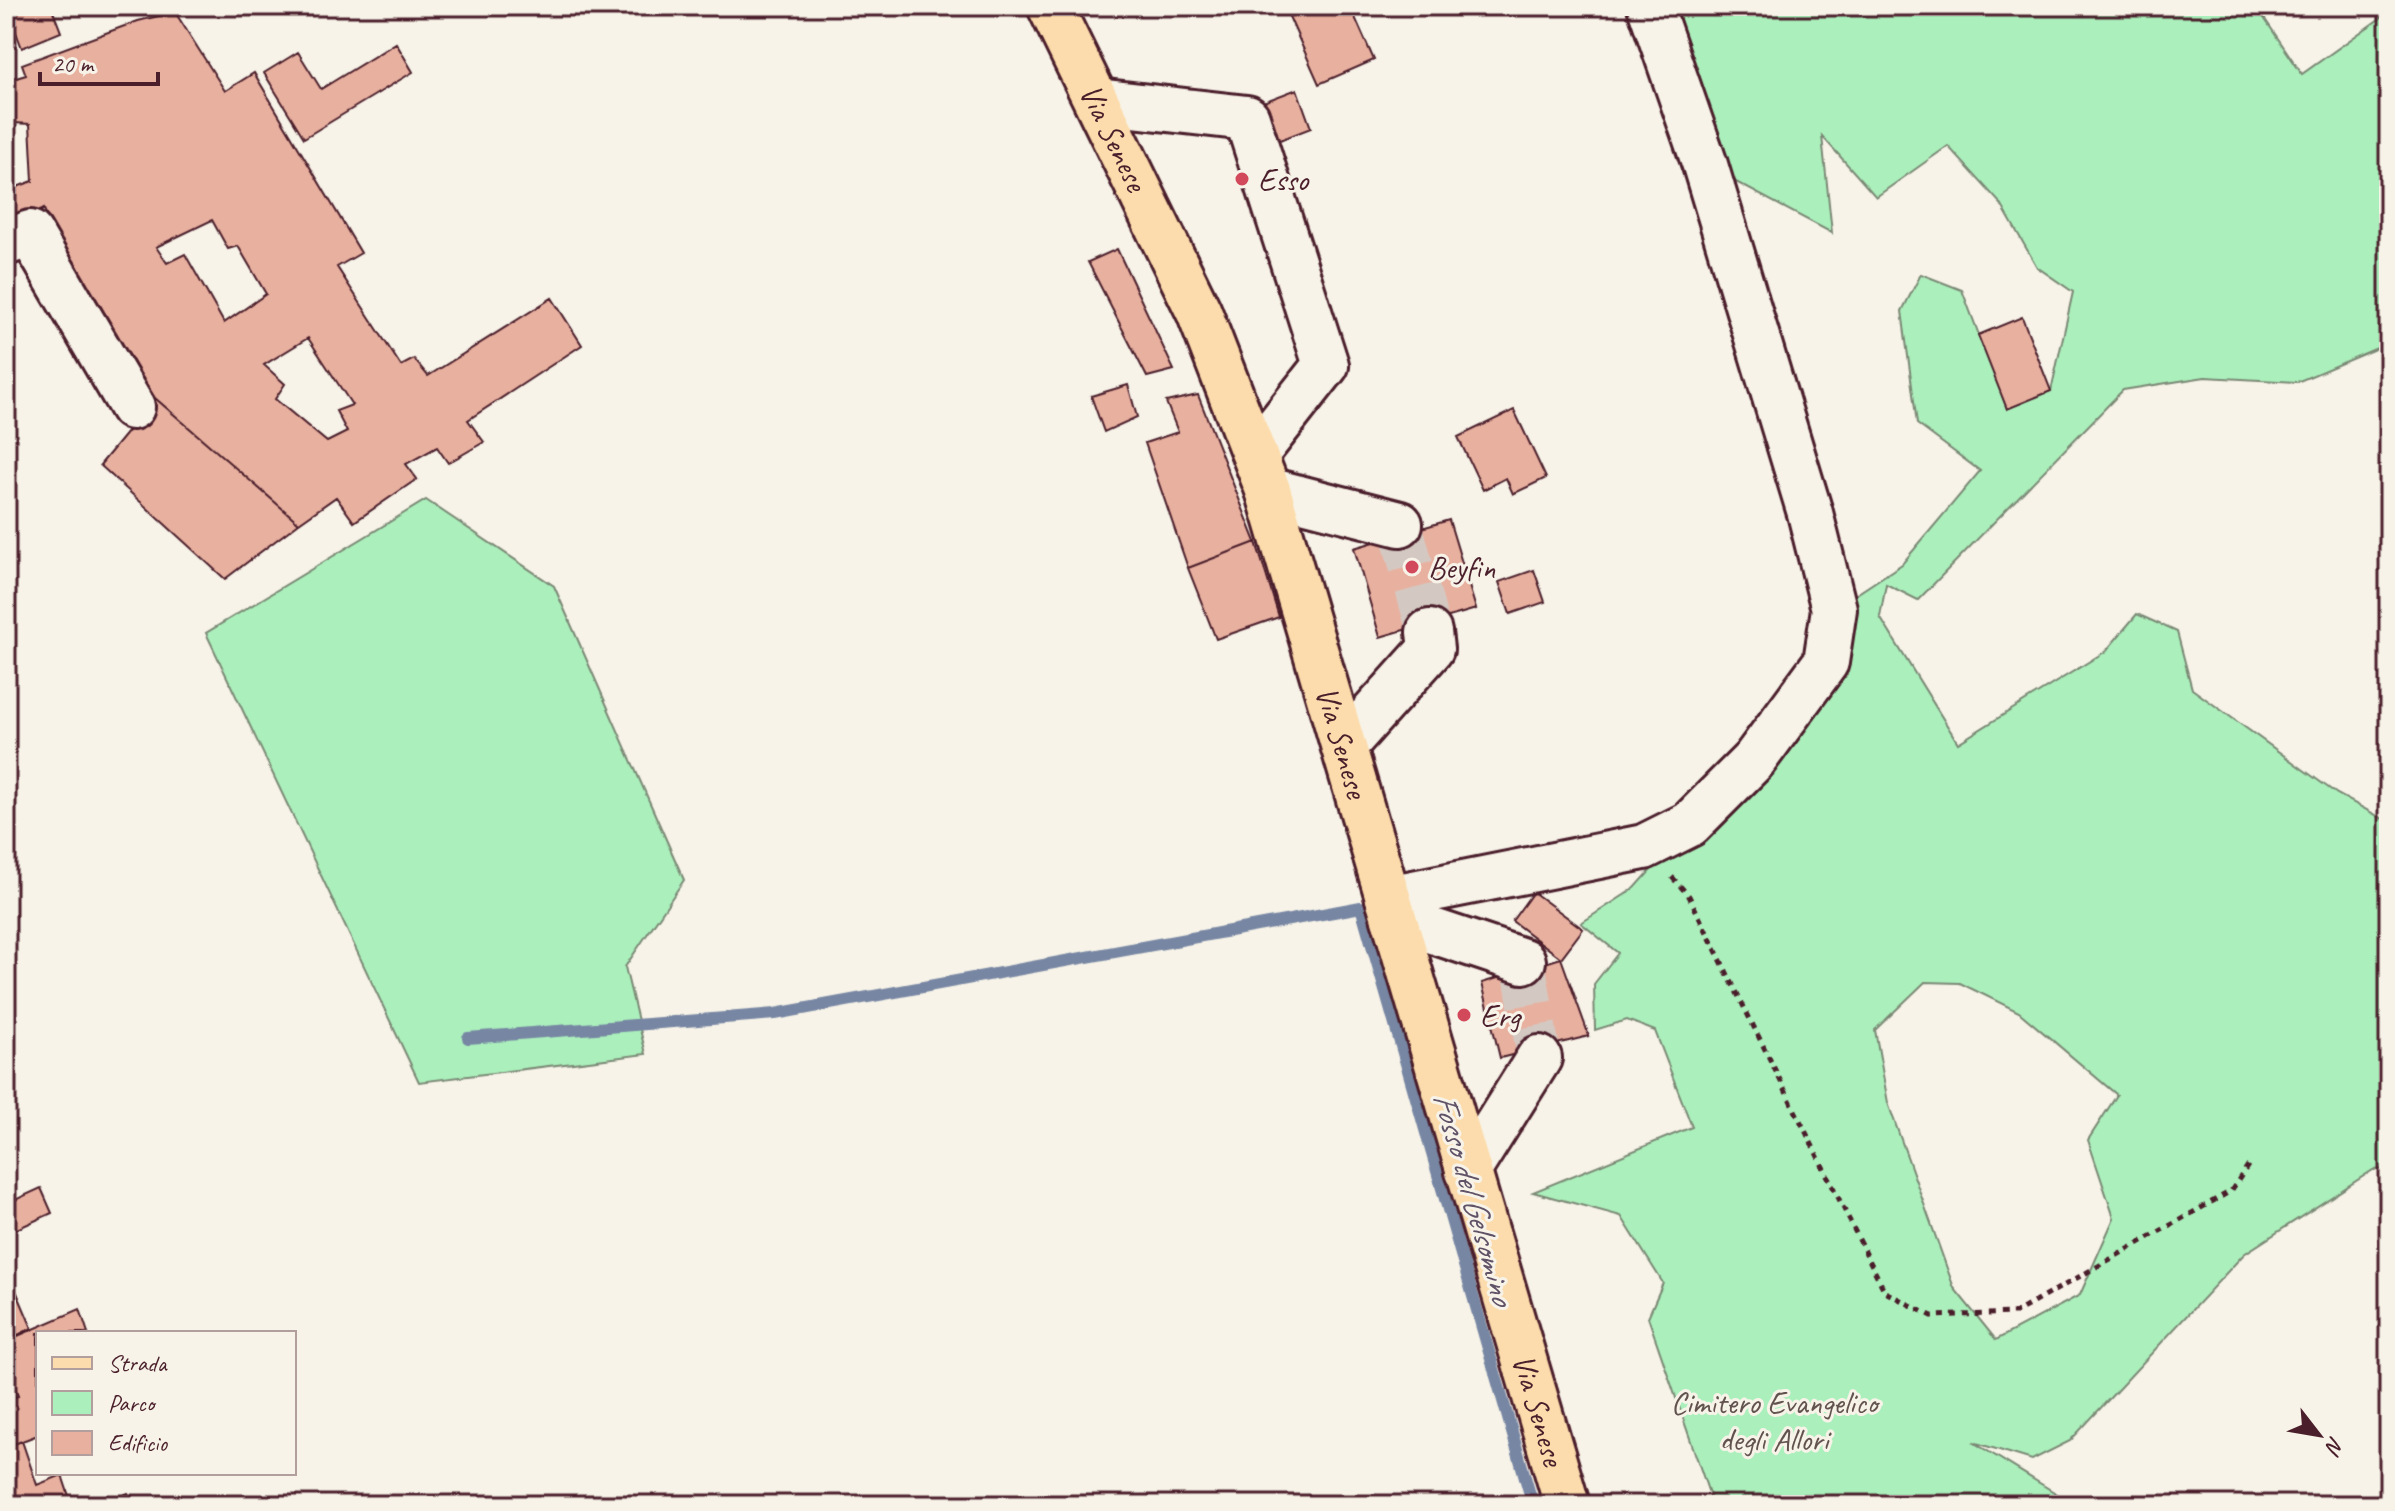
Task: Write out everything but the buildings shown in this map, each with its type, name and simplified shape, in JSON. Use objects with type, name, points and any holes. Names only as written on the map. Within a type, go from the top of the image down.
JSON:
[{"type":"main road","name":"Via Senese","points":[[1055,10],[1199,312],[1262,472],[1567,1505]]},
{"type":"lane","points":[[1391,908],[1644,847],[1690,824],[1754,760],[1826,662],[1834,609],[1810,513],[1705,165],[1650,6]]},
{"type":"lane","points":[[1097,101],[1247,118],[1326,365],[1262,472],[1400,524]]},
{"type":"lane","points":[[6,243],[30,233],[132,407]]},
{"type":"lane","points":[[1344,746],[1431,649],[1429,632]]},
{"type":"lane","points":[[1391,908],[1523,961]]},
{"type":"lane","points":[[1468,1171],[1539,1058]]},
{"type":"path","points":[[1644,847],[1689,896],[1885,1292],[1932,1316],[2015,1313],[2231,1191],[2251,1161]]},
{"type":"green space","name":"Cimitero Evangelico degli Allori","points":[[1674,6],[1907,6],[1914,15],[1925,6],[2256,6],[2302,74],[2389,12],[2389,343],[2297,382],[2205,377],[2123,390],[1918,600],[1886,584],[1880,617],[1958,743],[2106,651],[2137,614],[2177,632],[2192,689],[2337,794],[2389,822],[2389,1169],[2373,1170],[2244,1254],[2070,1441],[2032,1460],[1973,1442],[2075,1505],[1713,1505],[1648,1317],[1663,1283],[1621,1216],[1533,1192],[1692,1127],[1655,1031],[1627,1020],[1595,1030],[1594,984],[1618,953],[1581,923],[1635,888],[1713,801],[1834,609],[1902,564],[1980,471],[1917,424],[1902,311],[1921,274],[1962,290],[2007,409],[2051,391],[2073,292],[2037,267],[2001,204],[1948,146],[1876,197],[1822,136],[1832,233],[1734,181]],"holes":[[[1925,982],[1960,983],[2019,1012],[2117,1095],[2088,1140],[2114,1218],[2080,1295],[1996,1340],[1954,1288],[1888,1103],[1875,1030]]]},
{"type":"green space","points":[[426,500],[554,586],[684,880],[625,967],[646,1054],[419,1082],[206,633]]},
{"type":"waterway","name":"Fosso del Gelsomino","points":[[468,1038],[775,1014],[1361,907],[1533,1505]]},
{"type":"tunnel","points":[[1400,524],[1429,632]]},
{"type":"tunnel","points":[[1523,961],[1539,1058]]},
{"type":"place","name":"Esso","points":[[1242,179]]},
{"type":"place","name":"Beyfin","points":[[1412,567]]},
{"type":"place","name":"Erg","points":[[1464,1015]]}]
